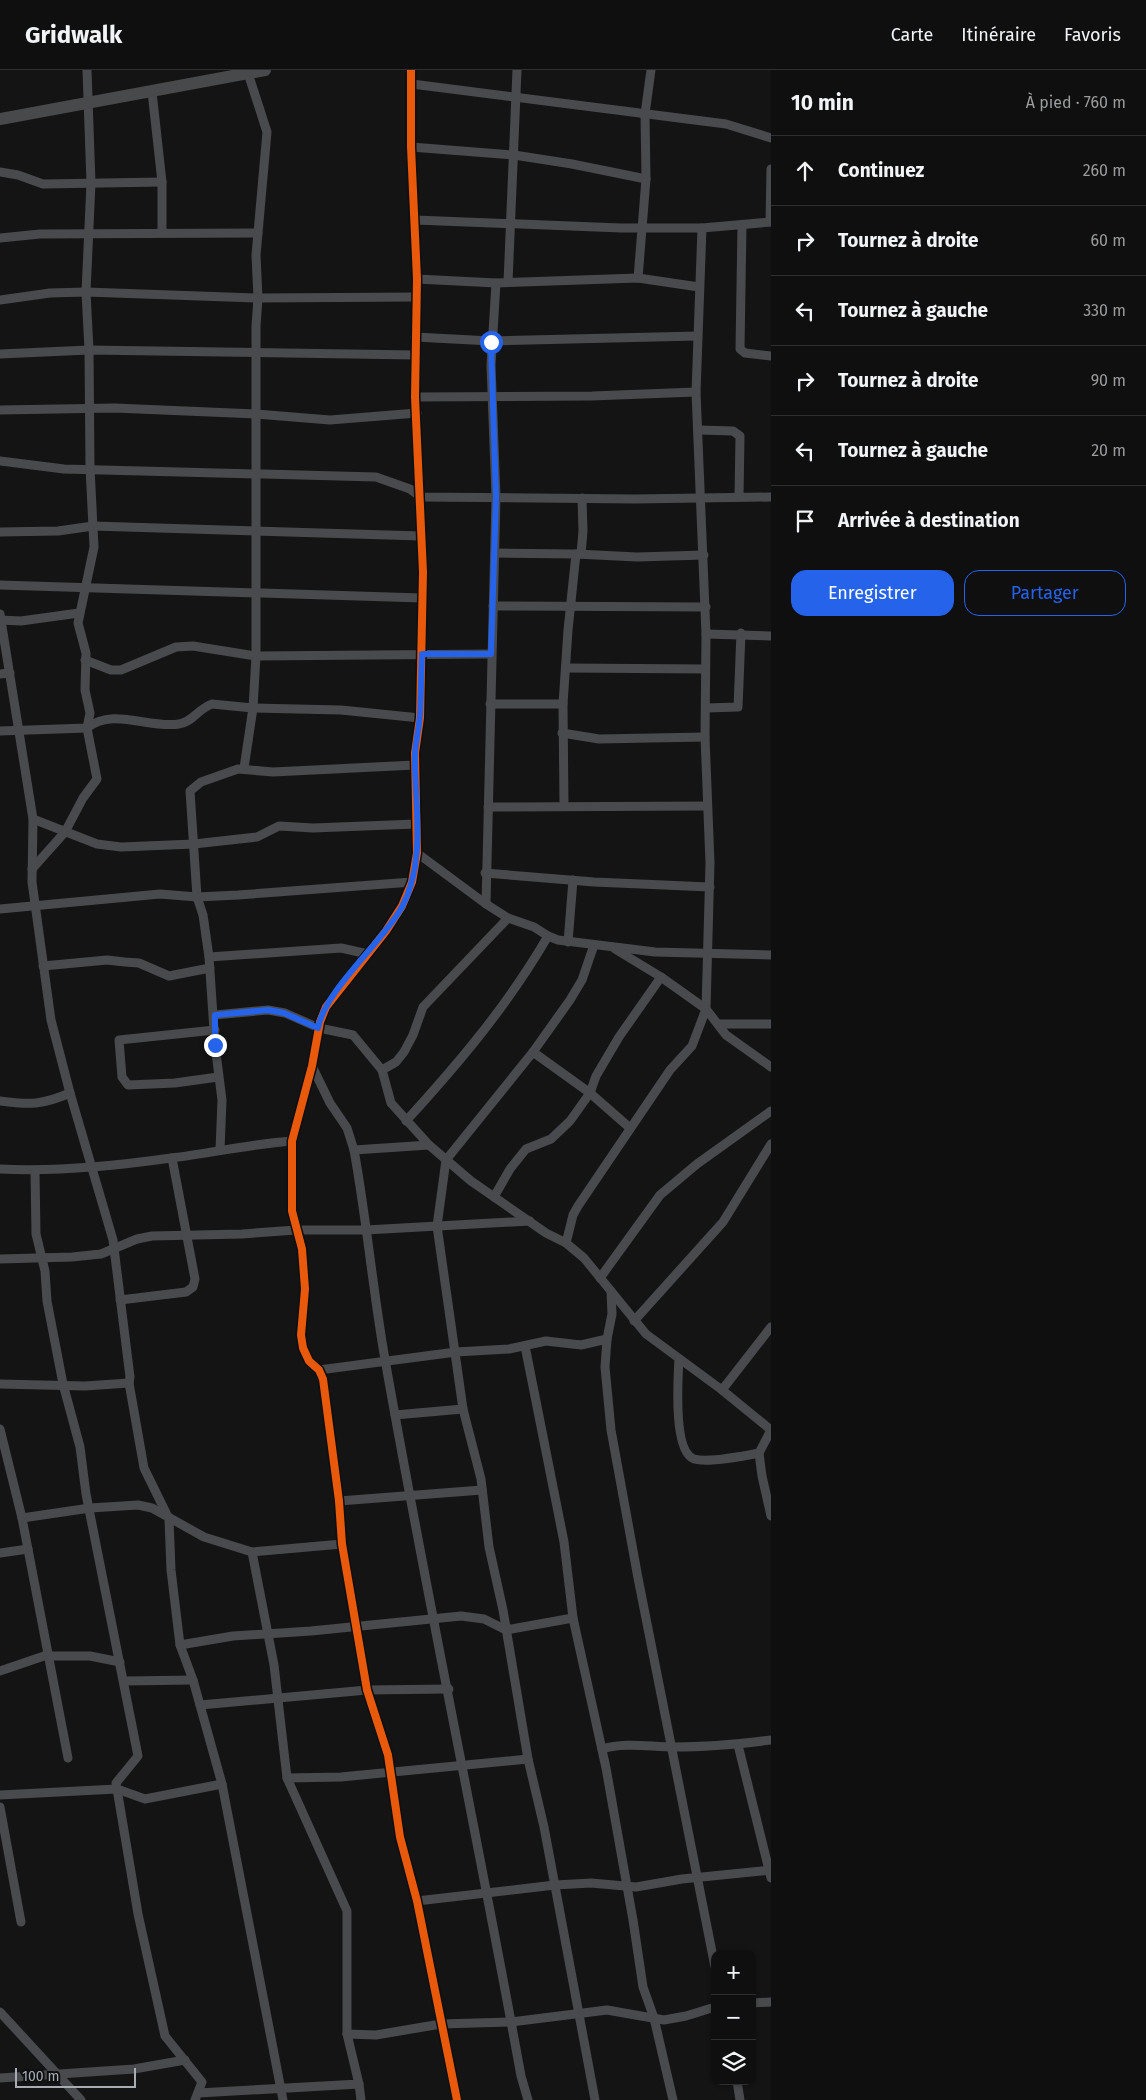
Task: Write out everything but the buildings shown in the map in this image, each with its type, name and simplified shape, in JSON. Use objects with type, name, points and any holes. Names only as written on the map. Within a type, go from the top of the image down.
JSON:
[{"type":"street","points":[[32,868],[65,832],[83,798],[96,779],[87,728],[90,713],[86,690],[86,660],[78,623],[94,547],[90,468],[90,350],[86,292],[91,183],[87,70]]},
{"type":"street","points":[[0,119],[265,70]]},
{"type":"street","points":[[412,70],[411,147],[416,220],[417,297],[415,337],[422,598],[420,718],[415,765],[417,853],[412,882],[402,906],[368,954],[326,1007],[318,1028],[312,1066],[292,1141],[292,1211],[302,1249],[305,1289],[301,1334],[303,1348],[309,1361],[319,1370],[325,1388],[340,1501],[342,1544],[367,1690],[388,1755],[400,1837],[416,1901],[456,2100]]},
{"type":"street","points":[[508,282],[517,70]]},
{"type":"street","points":[[638,278],[646,180],[645,114],[650,70]]},
{"type":"street","points":[[244,768],[252,708],[256,656],[256,354],[258,298],[256,255],[267,132],[247,72]]},
{"type":"street","points":[[412,84],[726,124],[771,138]]},
{"type":"street","points":[[152,92],[162,182],[162,232]]},
{"type":"street","points":[[411,147],[514,156],[572,164],[646,180]]},
{"type":"street","points":[[416,220],[462,220],[511,226],[643,228],[702,228],[771,222],[771,170]]},
{"type":"street","points":[[0,172],[18,175],[42,184],[162,182]]},
{"type":"street","points":[[742,225],[740,349],[745,353],[771,356]]},
{"type":"street","points":[[566,1243],[573,1215],[578,1206],[670,1070],[692,1046],[706,1009],[710,887],[705,737],[706,607],[696,392],[702,228]]},
{"type":"street","points":[[0,238],[40,234],[89,235],[162,232],[258,234]]},
{"type":"street","points":[[416,279],[496,283],[638,278],[700,288]]},
{"type":"street","points":[[486,904],[485,873],[496,497],[491,342],[496,283]]},
{"type":"street","points":[[0,300],[50,293],[86,292],[258,298],[417,297]]},
{"type":"street","points":[[415,337],[491,342],[697,336]]},
{"type":"street","points":[[0,354],[90,350],[416,356]]},
{"type":"street","points":[[416,397],[493,395],[592,396],[696,392]]},
{"type":"street","points":[[0,410],[90,410],[115,408],[256,414],[330,420],[417,413]]},
{"type":"street","points":[[699,430],[733,431],[740,436],[739,497]]},
{"type":"street","points":[[0,461],[64,469],[90,468],[376,477],[410,489],[420,497],[702,498],[771,496]]},
{"type":"street","points":[[564,806],[562,733],[567,668],[566,649],[583,531],[582,498]]},
{"type":"street","points":[[0,532],[58,531],[93,526],[421,536]]},
{"type":"street","points":[[494,553],[630,557],[704,555]]},
{"type":"street","points":[[0,585],[422,598]]},
{"type":"street","points":[[493,606],[706,607]]},
{"type":"street","points":[[0,620],[21,621],[79,613]]},
{"type":"street","points":[[0,614],[33,819],[32,882],[54,1036],[115,1250],[129,1383],[144,1468],[169,1519],[171,1570],[180,1645],[193,1680],[222,1784],[283,2100]]},
{"type":"street","points":[[706,634],[741,633],[771,636]]},
{"type":"street","points":[[706,708],[738,707],[741,633]]},
{"type":"street","points":[[86,660],[111,670],[120,670],[176,647],[193,646],[256,656],[491,654]]},
{"type":"street","points":[[567,668],[705,669]]},
{"type":"street","points":[[0,674],[10,673]]},
{"type":"street","points":[[0,731],[87,728],[95,722],[110,719],[128,719],[161,725],[181,724],[192,719],[206,706],[212,704],[252,708],[341,710],[420,718]]},
{"type":"street","points":[[490,704],[563,704]]},
{"type":"street","points":[[562,733],[600,739],[705,737]]},
{"type":"street","points":[[220,1150],[222,1100],[218,1077],[215,1015],[203,915],[197,897],[190,791],[201,782],[244,768],[273,772],[415,765]]},
{"type":"street","points":[[488,807],[650,808],[707,806]]},
{"type":"street","points":[[33,819],[97,844],[121,847],[194,844],[257,837],[279,826],[313,828],[416,824]]},
{"type":"street","points":[[417,853],[508,918],[534,927],[548,936],[568,942],[655,952],[771,955]]},
{"type":"street","points":[[485,873],[573,880],[710,887]]},
{"type":"street","points":[[568,942],[573,880]]},
{"type":"street","points":[[0,909],[160,894],[197,897],[412,882]]},
{"type":"street","points":[[382,1070],[396,1062],[404,1052],[413,1035],[423,1007],[508,918]]},
{"type":"street","points":[[406,1121],[457,1066],[488,1027],[548,936]]},
{"type":"street","points":[[594,945],[582,980],[533,1052],[446,1160],[437,1226],[463,1409],[479,1469],[488,1547],[506,1630],[528,1759],[555,1885],[595,2100]]},
{"type":"street","points":[[209,957],[341,948],[368,954]]},
{"type":"street","points":[[612,948],[661,977],[706,1009],[726,1035],[771,1067]]},
{"type":"street","points":[[43,966],[107,960],[139,963],[168,976],[210,968]]},
{"type":"street","points":[[494,1197],[510,1169],[526,1149],[551,1139],[570,1120],[590,1093],[596,1076],[619,1036],[661,977]]},
{"type":"street","points":[[215,1015],[268,1010],[284,1013],[318,1028],[353,1035],[382,1070],[391,1103],[428,1145],[494,1197],[566,1243],[584,1258],[646,1334],[722,1390],[771,1430],[759,1453],[760,1469],[771,1516]]},
{"type":"street","points":[[718,1024],[771,1024]]},
{"type":"street","points":[[215,1030],[119,1040],[122,1077],[128,1085],[175,1083],[218,1077]]},
{"type":"street","points":[[533,1052],[590,1093],[630,1128]]},
{"type":"street","points":[[312,1066],[330,1103],[347,1128],[354,1150],[385,1362],[433,1620],[488,1892],[522,2082],[528,2100]]},
{"type":"street","points":[[0,1101],[30,1105],[41,1104],[70,1093]]},
{"type":"street","points":[[600,1278],[660,1195],[690,1169],[771,1111]]},
{"type":"street","points":[[0,1169],[35,1171],[92,1166],[172,1158],[292,1141]]},
{"type":"street","points":[[634,1321],[723,1222],[771,1144]]},
{"type":"street","points":[[354,1150],[428,1145]]},
{"type":"street","points":[[120,1300],[186,1292],[192,1287],[195,1279],[188,1234],[172,1158]]},
{"type":"street","points":[[35,1171],[36,1234],[63,1384],[78,1440],[138,1756],[116,1784],[138,1914],[165,2036],[202,2082],[197,2096],[359,2084]]},
{"type":"street","points":[[0,1258],[91,1255],[115,1250],[137,1238],[188,1234],[242,1234],[296,1230],[366,1230],[530,1221]]},
{"type":"street","points":[[610,1291],[612,1314],[607,1339],[605,1367],[611,1430],[638,1578],[712,1950]]},
{"type":"street","points":[[722,1390],[771,1327]]},
{"type":"street","points":[[319,1370],[456,1352],[525,1346],[546,1341],[582,1345],[607,1339]]},
{"type":"street","points":[[525,1346],[564,1542],[573,1618],[602,1749],[633,1920],[643,1987],[654,2018],[673,2100]]},
{"type":"street","points":[[679,1359],[680,1435],[688,1455],[694,1459],[723,1459],[759,1453]]},
{"type":"street","points":[[0,1384],[129,1383]]},
{"type":"street","points":[[395,1415],[463,1409]]},
{"type":"street","points":[[0,1429],[22,1518],[50,1656],[68,1758]]},
{"type":"street","points":[[340,1501],[410,1494],[482,1490]]},
{"type":"street","points":[[22,1518],[90,1508],[138,1505],[152,1508],[204,1537],[252,1552],[342,1544]]},
{"type":"street","points":[[0,1553],[28,1549]]},
{"type":"street","points":[[252,1552],[278,1698],[287,1778],[347,1911],[347,2034],[361,2100]]},
{"type":"street","points":[[180,1645],[233,1636],[472,1616],[484,1619],[506,1630],[573,1618]]},
{"type":"street","points":[[0,1671],[44,1656],[90,1656],[120,1662]]},
{"type":"street","points":[[125,1681],[193,1680]]},
{"type":"street","points":[[200,1705],[367,1690],[448,1689]]},
{"type":"street","points":[[602,1749],[626,1744],[673,1747],[738,1745],[771,1740]]},
{"type":"street","points":[[416,1901],[555,1885],[591,1883],[626,1888],[698,1877],[771,1872],[738,1745]]},
{"type":"street","points":[[287,1778],[341,1777],[528,1759]]},
{"type":"street","points":[[0,1795],[117,1789],[145,1799],[222,1784]]},
{"type":"street","points":[[0,1806],[21,1922]]},
{"type":"street","points":[[756,2003],[771,2002]]},
{"type":"street","points":[[347,2034],[376,2035],[441,2024],[511,2022],[606,2010],[654,2018],[674,2019],[711,2008]]},
{"type":"street","points":[[0,2012],[54,2074],[81,2100]]},
{"type":"street","points":[[0,2078],[134,2069],[185,2060]]},
{"type":"street","points":[[737,2085],[740,2100]]},
{"type":"cycle path","points":[[411,70],[411,147],[417,279],[415,397],[423,572],[420,718],[415,753],[417,853],[412,882],[402,906],[386,931],[326,1007],[320,1022],[312,1066],[292,1141],[292,1211],[302,1249],[305,1289],[301,1335],[303,1348],[309,1361],[319,1370],[323,1379],[339,1501],[342,1544],[367,1690],[388,1755],[400,1837],[417,1901],[457,2100]]},
{"type":"route","points":[[215,1045],[215,1015],[249,1010],[268,1010],[284,1013],[318,1028],[326,1007],[386,931],[402,906],[412,882],[417,853],[415,770],[420,718],[422,654],[491,654],[496,497],[491,342]]}]
